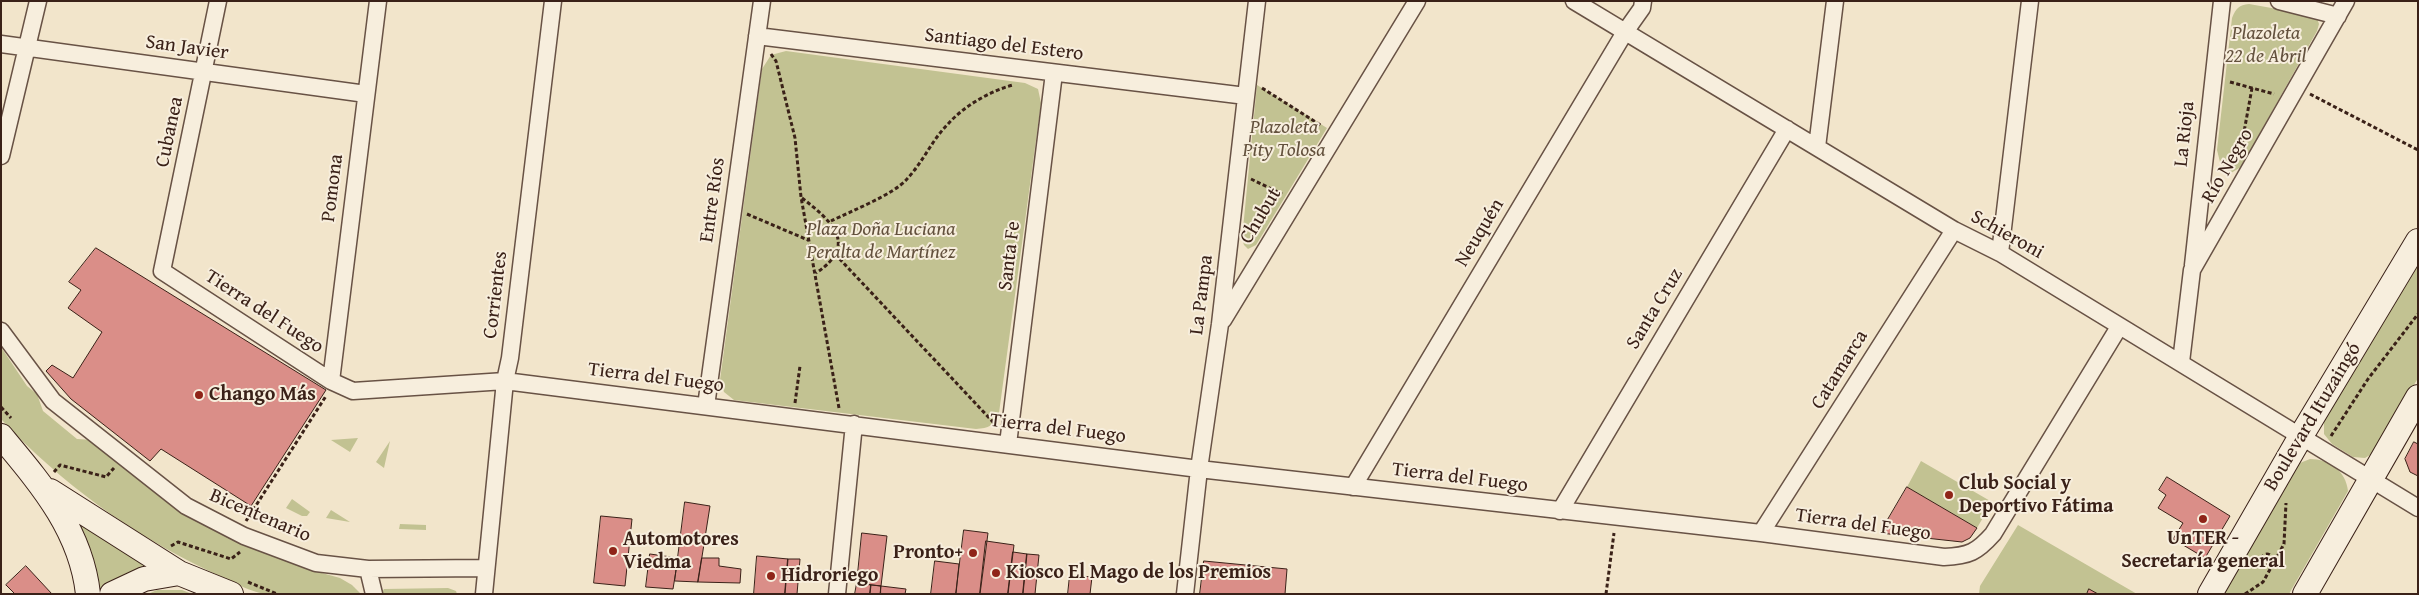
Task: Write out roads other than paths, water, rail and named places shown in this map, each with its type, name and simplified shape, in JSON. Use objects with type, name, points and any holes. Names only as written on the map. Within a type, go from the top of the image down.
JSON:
[{"type":"main road","name":"Boulevard Ituzaingó","points":[[2210,594],[2300,436],[2418,240]]},
{"type":"main road","points":[[2305,594],[2418,397]]},
{"type":"main road","points":[[7,428],[49,477],[178,562],[238,587]]},
{"type":"main road","points":[[49,477],[65,520],[78,546],[86,572],[88,594]]},
{"type":"main road","points":[[112,594],[178,562]]},
{"type":"street","points":[[1,156],[38,1]]},
{"type":"street","name":"Cubanea","points":[[162,271],[218,1]]},
{"type":"street","name":"Pomona","points":[[334,382],[378,1]]},
{"type":"street","name":"Corrientes","points":[[484,594],[485,568],[505,381],[512,348],[553,1]]},
{"type":"street","name":"Entre Ríos","points":[[706,406],[762,1]]},
{"type":"street","name":"La Pampa","points":[[1185,594],[1199,469],[1239,173],[1257,1]]},
{"type":"street","name":"Chubut","points":[[1220,324],[1417,1]]},
{"type":"street","name":"Schieroni","points":[[1574,1],[1954,230],[2000,254],[2180,362],[2418,508]]},
{"type":"street","name":"Neuquén","points":[[1353,487],[1642,8],[1643,1]]},
{"type":"street","points":[[1817,147],[1835,1]]},
{"type":"street","points":[[2000,254],[2030,1]]},
{"type":"street","name":"La Rioja","points":[[2192,270],[2222,1]]},
{"type":"street","points":[[2280,1],[2338,16]]},
{"type":"street","name":"Río Negro","points":[[2180,362],[2192,270],[2346,1]]},
{"type":"street","name":"Santiago del Estero","points":[[758,36],[1246,96]]},
{"type":"street","name":"San Javier","points":[[1,44],[366,94]]},
{"type":"street","name":"Santa Fe","points":[[1008,444],[1054,73]]},
{"type":"street","name":"Santa Cruz","points":[[1560,511],[1787,129]]},
{"type":"street","name":"Catamarca","points":[[1761,533],[1954,230]]},
{"type":"street","name":"Tierra del Fuego","points":[[162,271],[334,382],[353,391],[505,381],[793,416],[1199,469],[1761,533],[1944,557],[1963,556],[1980,549],[1993,534],[2119,327]]},
{"type":"street","name":"Bicentenario","points":[[1,331],[53,401],[186,506],[244,536],[316,562],[368,569],[485,568]]},
{"type":"street","points":[[837,594],[848,424]]},
{"type":"street","points":[[368,569],[374,594]]},
{"type":"place","name":"Chango Más","points":[[199,395]]},
{"type":"place","name":"Club Social y Deportivo Fátima","points":[[1949,495]]},
{"type":"place","name":"UnTER - Secretaría general","points":[[2203,519]]},
{"type":"place","name":"Automotores Viedma","points":[[613,551]]},
{"type":"place","name":"Pronto+","points":[[973,553]]},
{"type":"place","name":"Kiosco El Mago de los Premios","points":[[996,573]]},
{"type":"place","name":"Hidroriego","points":[[771,576]]},
{"type":"park label","name":"Plazoleta 22 de Abril","points":[[2266,46]]},
{"type":"park label","name":"Plazoleta Pity Tolosa","points":[[1284,140]]},
{"type":"park label","name":"Plaza Doña Luciana Peralta de Martínez","points":[[881,242]]}]
